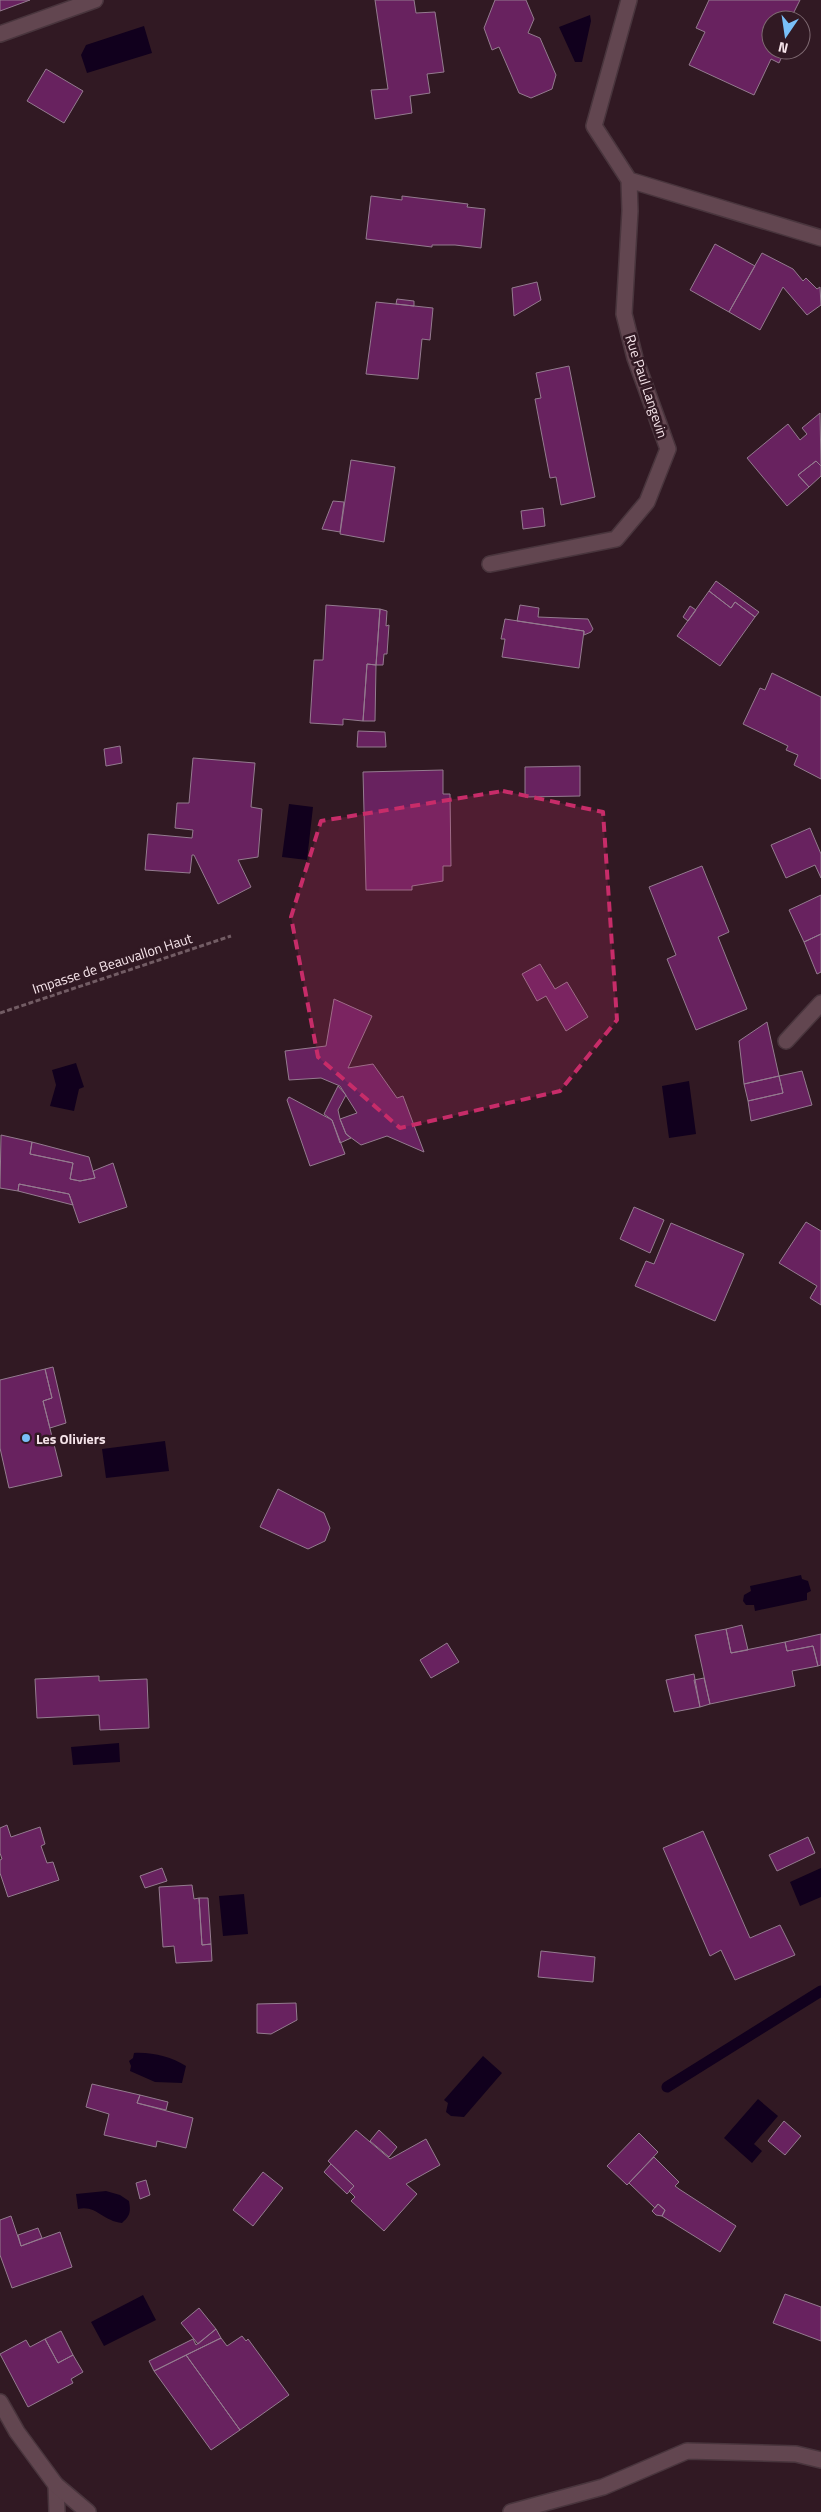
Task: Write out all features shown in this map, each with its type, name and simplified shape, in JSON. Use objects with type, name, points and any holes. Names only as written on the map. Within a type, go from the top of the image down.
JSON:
[{"type":"street","points":[[0,34],[95,0]]},
{"type":"street","points":[[630,0],[594,126],[629,180],[821,238]]},
{"type":"street","name":"Rue Paul Langevin","points":[[490,564],[616,539],[647,502],[668,448],[635,358],[624,314],[630,211],[629,180]]},
{"type":"street","points":[[786,1041],[821,1003]]},
{"type":"street","points":[[0,2402],[17,2432],[56,2485],[88,2512]]},
{"type":"street","points":[[511,2512],[603,2487],[687,2451],[796,2454],[821,2460]]},
{"type":"street","points":[[56,2485],[57,2512]]},
{"type":"path","name":"Impasse de Beauvallon Haut","points":[[0,1013],[231,936]]},
{"type":"highlighted area","points":[[503,791],[603,812],[617,1020],[560,1091],[400,1128],[318,1057],[291,917],[321,821]]},
{"type":"shaded area","points":[[590,15],[591,21],[582,62],[575,62],[559,27]]},
{"type":"shaded area","points":[[144,26],[152,53],[87,73],[81,55],[86,45]]},
{"type":"shaded area","points":[[289,804],[313,807],[307,860],[282,857]]},
{"type":"shaded area","points":[[76,1063],[84,1087],[79,1089],[74,1111],[50,1106],[56,1085],[52,1070]]},
{"type":"shaded area","points":[[689,1081],[696,1134],[669,1138],[662,1086]]},
{"type":"shaded area","points":[[165,1441],[169,1471],[106,1478],[102,1449]]},
{"type":"shaded area","points":[[801,1575],[802,1579],[808,1581],[811,1591],[807,1593],[807,1600],[755,1611],[754,1605],[746,1605],[743,1601],[744,1595],[751,1591],[750,1586]]},
{"type":"shaded area","points":[[119,1743],[120,1762],[73,1765],[71,1747]]},
{"type":"shaded area","points":[[821,1868],[821,1897],[800,1906],[790,1882]]},
{"type":"shaded area","points":[[244,1894],[248,1934],[223,1936],[219,1896]]},
{"type":"shaded area","points":[[134,2053],[162,2056],[186,2066],[182,2083],[155,2082],[130,2071],[129,2061],[133,2058]]},
{"type":"shaded area","points":[[483,2056],[502,2073],[464,2117],[451,2116],[446,2112],[448,2103],[444,2100]]},
{"type":"shaded area","points":[[758,2099],[778,2116],[754,2144],[762,2151],[752,2163],[724,2138]]},
{"type":"shaded area","points":[[106,2191],[120,2195],[129,2201],[129,2214],[122,2223],[115,2222],[90,2209],[78,2209],[76,2194]]},
{"type":"shaded area","points":[[143,2295],[156,2320],[104,2346],[91,2322]]},
{"type":"building","points":[[0,0],[30,0],[0,11]]},
{"type":"building","points":[[375,0],[414,0],[416,13],[435,12],[444,72],[427,74],[430,93],[410,96],[412,113],[375,119],[371,90],[388,89]]},
{"type":"building","points":[[495,0],[526,0],[534,19],[528,33],[540,38],[556,75],[552,89],[531,98],[519,93],[499,47],[492,50],[484,28]]},
{"type":"building","points":[[709,0],[800,0],[795,10],[761,10],[761,60],[771,60],[754,95],[689,65],[705,32],[696,28]]},
{"type":"building","points":[[46,69],[83,91],[64,123],[27,101]]},
{"type":"building","points":[[371,196],[402,200],[402,196],[468,204],[467,207],[485,209],[481,248],[455,245],[432,245],[432,247],[366,239]]},
{"type":"building","points":[[715,244],[755,266],[729,312],[690,290]]},
{"type":"building","points":[[762,253],[793,269],[803,281],[806,278],[817,289],[820,287],[821,305],[807,315],[783,287],[760,330],[729,312]]},
{"type":"building","points":[[537,282],[541,300],[514,316],[512,288]]},
{"type":"building","points":[[397,299],[414,301],[414,306],[396,304]]},
{"type":"building","points":[[376,302],[433,308],[430,340],[422,339],[418,379],[366,374]]},
{"type":"building","points":[[569,366],[595,497],[561,505],[556,477],[550,478],[535,399],[541,398],[536,373]]},
{"type":"building","points":[[820,413],[821,466],[816,461],[798,475],[809,487],[787,506],[747,458],[788,424],[800,440],[807,434],[802,428]]},
{"type":"building","points":[[351,460],[395,467],[384,542],[340,534]]},
{"type":"building","points":[[816,461],[821,466],[821,476],[809,487],[798,475]]},
{"type":"building","points":[[333,501],[344,502],[340,532],[322,529]]},
{"type":"building","points":[[543,508],[545,526],[523,529],[521,511]]},
{"type":"building","points":[[716,581],[759,612],[755,617],[735,602],[731,608],[709,591]]},
{"type":"building","points":[[709,591],[731,608],[735,602],[755,617],[720,666],[677,636]]},
{"type":"building","points":[[326,605],[380,609],[376,665],[367,664],[363,721],[343,719],[343,725],[310,723],[314,660],[323,660]]},
{"type":"building","points":[[520,605],[539,608],[538,617],[588,619],[593,629],[584,635],[584,631],[517,621]]},
{"type":"building","points":[[690,606],[696,610],[688,621],[683,617]]},
{"type":"building","points":[[380,609],[387,611],[386,626],[389,625],[387,654],[384,654],[383,665],[376,665]]},
{"type":"building","points":[[505,619],[584,631],[579,668],[502,657],[505,639],[501,639]]},
{"type":"building","points":[[367,664],[376,665],[375,721],[363,721]]},
{"type":"building","points":[[772,673],[821,697],[821,779],[794,765],[798,755],[786,750],[788,746],[743,724],[760,688],[765,690]]},
{"type":"building","points":[[358,731],[385,732],[386,747],[357,747]]},
{"type":"building","points":[[120,746],[122,763],[106,766],[104,749]]},
{"type":"building","points":[[193,758],[255,763],[251,807],[262,809],[258,857],[238,860],[251,887],[218,904],[194,855],[192,855],[190,873],[145,870],[148,834],[192,838],[193,830],[175,828],[177,803],[189,803]]},
{"type":"building","points":[[580,766],[580,796],[525,797],[525,767]]},
{"type":"building","points":[[443,770],[443,794],[450,794],[451,866],[443,866],[443,881],[412,886],[412,890],[366,890],[363,772]]},
{"type":"building","points":[[810,828],[821,854],[821,878],[815,865],[786,878],[771,845]]},
{"type":"building","points":[[702,866],[729,932],[718,937],[747,1009],[696,1030],[667,959],[676,955],[649,887]]},
{"type":"building","points":[[821,895],[821,934],[804,942],[789,910]]},
{"type":"building","points":[[821,934],[821,972],[817,974],[804,942]]},
{"type":"building","points":[[540,964],[555,989],[567,982],[588,1017],[566,1031],[546,996],[537,1001],[522,974]]},
{"type":"building","points":[[334,999],[372,1016],[348,1068],[373,1064],[397,1098],[403,1096],[424,1152],[387,1136],[361,1145],[346,1134],[340,1119],[357,1113],[340,1086],[321,1078],[289,1080],[285,1051],[326,1046]]},
{"type":"building","points":[[767,1022],[779,1076],[744,1084],[739,1041]]},
{"type":"building","points":[[802,1071],[812,1105],[751,1121],[748,1101],[783,1093],[779,1076]]},
{"type":"building","points":[[779,1076],[783,1093],[748,1101],[744,1084]]},
{"type":"building","points":[[338,1086],[346,1095],[338,1110],[340,1119],[346,1134],[351,1138],[340,1143],[332,1120],[324,1114]]},
{"type":"building","points":[[289,1097],[332,1120],[345,1154],[310,1166],[287,1100]]},
{"type":"building","points":[[1,1135],[32,1142],[30,1154],[73,1163],[70,1179],[80,1181],[95,1178],[93,1171],[113,1163],[127,1207],[79,1223],[69,1194],[19,1184],[18,1191],[0,1188]]},
{"type":"building","points":[[32,1142],[89,1157],[95,1178],[80,1181],[70,1179],[73,1163],[30,1154]]},
{"type":"building","points":[[19,1184],[69,1194],[73,1205],[18,1191]]},
{"type":"building","points":[[634,1207],[664,1220],[650,1253],[620,1239]]},
{"type":"building","points":[[806,1222],[821,1231],[821,1305],[810,1298],[817,1286],[779,1263]]},
{"type":"building","points":[[671,1223],[744,1254],[715,1321],[635,1286],[646,1261],[654,1264]]},
{"type":"building","points":[[53,1367],[66,1423],[50,1428],[43,1401],[52,1398],[45,1369]]},
{"type":"building","name":"Les Oliviers","points":[[45,1369],[52,1398],[43,1401],[62,1476],[9,1488],[0,1448],[0,1380]]},
{"type":"building","points":[[278,1489],[324,1513],[330,1528],[325,1541],[308,1549],[260,1527]]},
{"type":"building","points":[[742,1625],[748,1650],[731,1653],[726,1629]]},
{"type":"building","points":[[726,1629],[731,1653],[785,1642],[787,1651],[813,1646],[818,1666],[792,1671],[795,1686],[710,1704],[695,1635]]},
{"type":"building","points":[[821,1634],[821,1665],[818,1666],[813,1646],[787,1651],[785,1642]]},
{"type":"building","points":[[447,1643],[459,1662],[431,1678],[420,1660]]},
{"type":"building","points":[[694,1674],[700,1707],[674,1712],[666,1680]]},
{"type":"building","points":[[99,1676],[99,1681],[147,1679],[149,1728],[100,1730],[99,1715],[37,1718],[35,1679]]},
{"type":"building","points":[[704,1678],[710,1704],[700,1707],[694,1680]]},
{"type":"building","points":[[7,1825],[11,1837],[40,1827],[45,1844],[41,1846],[47,1863],[53,1862],[59,1880],[8,1897],[0,1873],[0,1860],[2,1859],[0,1853],[0,1828]]},
{"type":"building","points":[[703,1831],[750,1938],[780,1925],[795,1955],[735,1980],[721,1950],[710,1956],[663,1848]]},
{"type":"building","points":[[808,1837],[815,1853],[777,1871],[769,1855]]},
{"type":"building","points":[[162,1868],[167,1881],[145,1888],[140,1876]]},
{"type":"building","points":[[192,1885],[194,1899],[199,1898],[202,1945],[211,1944],[212,1961],[176,1963],[174,1946],[163,1947],[159,1887]]},
{"type":"building","points":[[199,1898],[208,1898],[211,1944],[202,1945]]},
{"type":"building","points":[[541,1951],[595,1957],[593,1982],[538,1977]]},
{"type":"building","points":[[296,2003],[297,2020],[271,2034],[257,2033],[257,2004]]},
{"type":"building","points":[[92,2084],[140,2095],[137,2103],[193,2118],[186,2148],[157,2141],[156,2147],[104,2135],[109,2114],[86,2107]]},
{"type":"building","points":[[140,2095],[168,2102],[166,2110],[137,2103]]},
{"type":"building","points":[[784,2121],[801,2136],[785,2155],[768,2141]]},
{"type":"building","points":[[356,2130],[390,2159],[426,2139],[440,2165],[406,2184],[417,2194],[384,2231],[351,2201],[355,2197],[349,2191],[354,2186],[328,2161]]},
{"type":"building","points":[[379,2130],[397,2147],[389,2157],[370,2141]]},
{"type":"building","points":[[639,2133],[658,2152],[627,2185],[607,2166]]},
{"type":"building","points":[[654,2157],[679,2182],[675,2186],[736,2226],[720,2252],[662,2216],[665,2210],[658,2204],[655,2208],[629,2183]]},
{"type":"building","points":[[331,2164],[354,2186],[347,2194],[324,2172]]},
{"type":"building","points":[[263,2172],[283,2188],[253,2226],[233,2210]]},
{"type":"building","points":[[146,2180],[150,2195],[140,2199],[136,2183]]},
{"type":"building","points":[[658,2204],[665,2210],[662,2216],[656,2215],[652,2211]]},
{"type":"building","points":[[11,2216],[21,2246],[60,2232],[72,2267],[12,2288],[0,2255],[0,2220]]},
{"type":"building","points":[[38,2228],[42,2238],[21,2246],[18,2235]]},
{"type":"building","points":[[785,2294],[821,2307],[821,2341],[773,2323]]},
{"type":"building","points":[[199,2308],[216,2329],[198,2344],[181,2323]]},
{"type":"building","points":[[216,2329],[221,2338],[154,2371],[149,2361],[193,2339],[196,2345]]},
{"type":"building","points":[[61,2331],[73,2355],[58,2363],[45,2339]]},
{"type":"building","points":[[242,2336],[246,2341],[248,2339],[289,2395],[240,2430],[186,2355],[221,2338],[227,2346]]},
{"type":"building","points":[[45,2339],[58,2363],[73,2355],[83,2372],[71,2379],[73,2383],[28,2407],[0,2354],[26,2340],[30,2347]]},
{"type":"building","points":[[186,2355],[240,2430],[211,2450],[154,2371]]},
{"type":"waterway","points":[[667,2087],[821,1991]]},
{"type":"place","name":"Les Oliviers","points":[[26,1438]]}]
